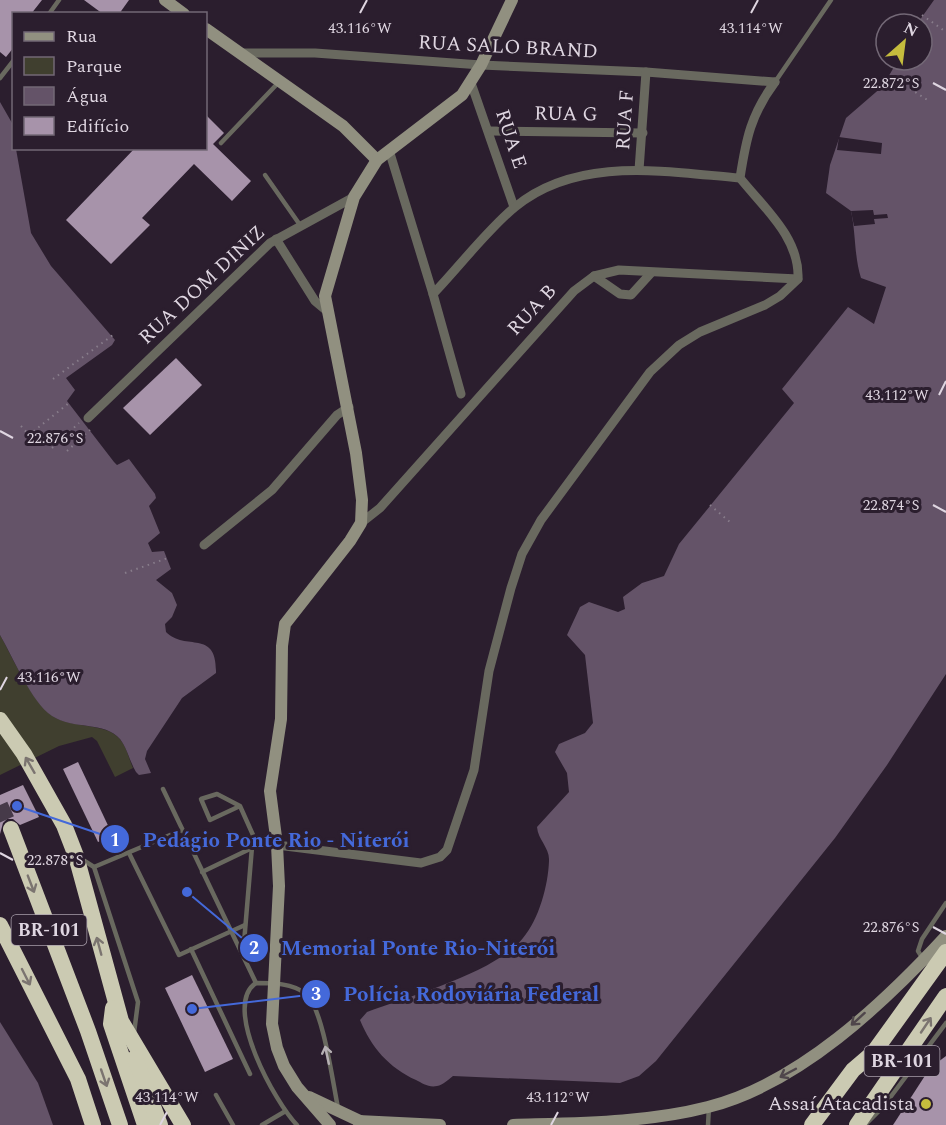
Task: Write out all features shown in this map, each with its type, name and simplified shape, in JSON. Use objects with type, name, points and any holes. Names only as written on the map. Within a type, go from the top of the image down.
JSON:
[{"type":"highway","name":"BR-101","points":[[0,720],[24,754],[51,802],[76,856],[121,1021],[183,1125]]},
{"type":"highway","name":"BR-101","points":[[10,829],[88,1031],[120,1125]]},
{"type":"highway","points":[[0,925],[78,1079],[93,1125]]},
{"type":"highway","name":"BR-101","points":[[812,1125],[853,1070],[873,1052],[946,952]]},
{"type":"highway","name":"BR-101","points":[[857,1125],[946,996]]},
{"type":"highway","points":[[114,1002],[111,1024],[145,1125]]},
{"type":"highway","points":[[121,1021],[160,1125]]},
{"type":"highway","points":[[825,1125],[873,1052]]},
{"type":"street","points":[[165,0],[181,12]]},
{"type":"street","points":[[330,1125],[305,1096],[284,1066],[276,1048],[272,1024],[272,983],[279,886],[277,845],[270,791],[281,719],[282,646],[285,624],[350,541],[361,523],[360,482],[349,407],[327,311],[327,285],[354,197],[377,160],[462,95],[481,65],[512,0]]},
{"type":"street","points":[[207,30],[343,126],[377,160]]},
{"type":"street","name":"RUA SALO BRAND","points":[[240,52],[315,53],[481,65],[646,72],[775,82]]},
{"type":"street","name":"RUA F","points":[[639,170],[646,72]]},
{"type":"street","name":"RUA E","points":[[471,82],[514,207]]},
{"type":"street","points":[[277,845],[421,863],[440,857],[447,850],[474,770],[489,671],[511,588],[522,554],[541,520],[650,372],[679,345],[700,332],[765,305],[780,296],[798,279],[798,260],[792,245],[740,178],[748,129],[762,100],[775,82]]},
{"type":"street","name":"RUA G","points":[[489,131],[642,134]]},
{"type":"street","points":[[389,150],[461,394]]},
{"type":"street","points":[[433,294],[514,207],[555,185],[585,175],[639,170],[740,178]]},
{"type":"street","name":"RUA DOM DINIZ","points":[[85,419],[276,239],[354,197]]},
{"type":"street","points":[[276,239],[315,301],[327,311]]},
{"type":"street","name":"RUA B","points":[[361,523],[380,508],[574,291],[594,276],[619,270],[798,279]]},
{"type":"street","points":[[594,276],[620,294],[631,295],[651,273]]},
{"type":"street","points":[[204,545],[272,490],[337,415],[349,407]]},
{"type":"street","points":[[513,1125],[605,1120],[709,1107],[773,1081],[802,1065],[836,1040],[946,936]]},
{"type":"street","points":[[305,1096],[363,1123],[440,1125]]},
{"type":"lane","points":[[775,82],[831,0]]},
{"type":"lane","points":[[0,78],[12,63]]},
{"type":"lane","points":[[221,143],[280,80]]},
{"type":"lane","points":[[265,175],[300,225]]},
{"type":"lane","points":[[163,789],[256,983]]},
{"type":"lane","points":[[240,806],[210,820],[201,799],[217,794],[240,806],[253,835],[243,955]]},
{"type":"lane","points":[[94,867],[182,830]]},
{"type":"lane","points":[[202,872],[252,848]]},
{"type":"lane","points":[[129,853],[179,955],[245,925]]},
{"type":"lane","points":[[76,856],[94,867],[138,1002],[133,1040]]},
{"type":"lane","points":[[923,959],[918,951],[922,939],[946,903]]},
{"type":"lane","points":[[191,950],[250,1074]]},
{"type":"lane","points":[[256,983],[272,983],[297,988],[307,994],[314,1005],[322,1028],[339,1112]]},
{"type":"lane","points":[[256,983],[247,995],[248,1031],[261,1069],[284,1112],[297,1125]]},
{"type":"lane","points":[[865,1125],[883,1107],[946,1023]]},
{"type":"lane","points":[[216,1095],[234,1125]]},
{"type":"lane","points":[[708,1125],[709,1107]]},
{"type":"lane","points":[[262,1125],[284,1112]]},
{"type":"path","points":[[890,76],[929,100]]},
{"type":"path","points":[[53,380],[113,335]]},
{"type":"path","points":[[21,426],[29,435],[69,403]]},
{"type":"path","points":[[52,448],[85,419]]},
{"type":"path","points":[[67,451],[90,430]]},
{"type":"path","points":[[710,505],[731,523]]},
{"type":"path","points":[[125,573],[168,558]]},
{"type":"green space","points":[[0,635],[31,691],[46,710],[62,721],[109,731],[124,745],[133,768],[115,777],[97,741],[92,737],[59,746],[0,775]]},
{"type":"water","points":[[934,0],[946,0],[946,674],[887,765],[835,838],[656,1061],[639,1076],[620,1083],[453,1076],[437,1086],[423,1084],[397,1069],[382,1056],[375,1048],[360,1020],[367,1012],[451,982],[493,962],[510,951],[523,938],[534,921],[545,891],[549,856],[537,827],[569,792],[567,773],[555,752],[559,744],[585,733],[593,723],[585,655],[567,635],[580,607],[589,602],[618,612],[625,609],[623,597],[642,583],[664,576],[679,544],[794,403],[782,389],[848,307],[874,324],[886,287],[861,278],[851,211],[826,193],[830,165],[846,118],[883,86],[891,72],[934,72],[934,12],[926,12]]},
{"type":"water","points":[[0,102],[12,123],[12,150],[16,150],[31,233],[51,266],[115,340],[112,345],[66,378],[75,390],[67,401],[114,462],[117,465],[129,459],[155,494],[156,498],[149,506],[160,533],[148,543],[152,552],[164,551],[171,569],[156,580],[172,593],[177,605],[172,617],[165,624],[166,632],[174,638],[199,643],[211,650],[215,659],[216,673],[182,698],[147,751],[145,759],[151,773],[139,775],[120,739],[114,733],[60,720],[44,709],[30,690],[0,635]]},
{"type":"water","points":[[0,1022],[38,1083],[53,1125],[0,1125]]},
{"type":"pier","points":[[839,137],[882,143],[881,154],[837,150]]},
{"type":"pier","points":[[873,210],[874,215],[887,214],[888,218],[874,219],[875,224],[854,226],[851,211]]},
{"type":"building","points":[[0,0],[42,0],[33,12],[12,12],[12,50],[6,57],[0,52]]},
{"type":"building","points":[[84,0],[129,0],[120,12],[100,12]]},
{"type":"building","points":[[207,116],[224,133],[213,144],[251,181],[232,201],[194,164],[142,218],[150,225],[111,264],[66,220],[133,150],[207,150]]},
{"type":"building","points":[[176,358],[202,385],[150,435],[123,408]]},
{"type":"building","points":[[78,762],[113,836],[98,842],[63,769]]},
{"type":"building","points":[[23,785],[39,817],[20,825],[13,819],[7,819],[3,823],[0,834],[0,795]]},
{"type":"building","points":[[192,975],[233,1059],[205,1072],[165,988]]},
{"type":"building","name":"Assaí Atacadista","points":[[946,1056],[946,1125],[893,1125],[930,1068]]},
{"type":"tunnel","points":[[0,805],[11,829]]},
{"type":"place","name":"Pedágio Ponte Rio - Niterói","points":[[17,806]]},
{"type":"place","name":"Memorial Ponte Rio-Niterói","points":[[187,892]]},
{"type":"place","name":"Polícia Rodoviária Federal","points":[[192,1009]]},
{"type":"place","name":"Assaí Atacadista","points":[[926,1104]]}]
